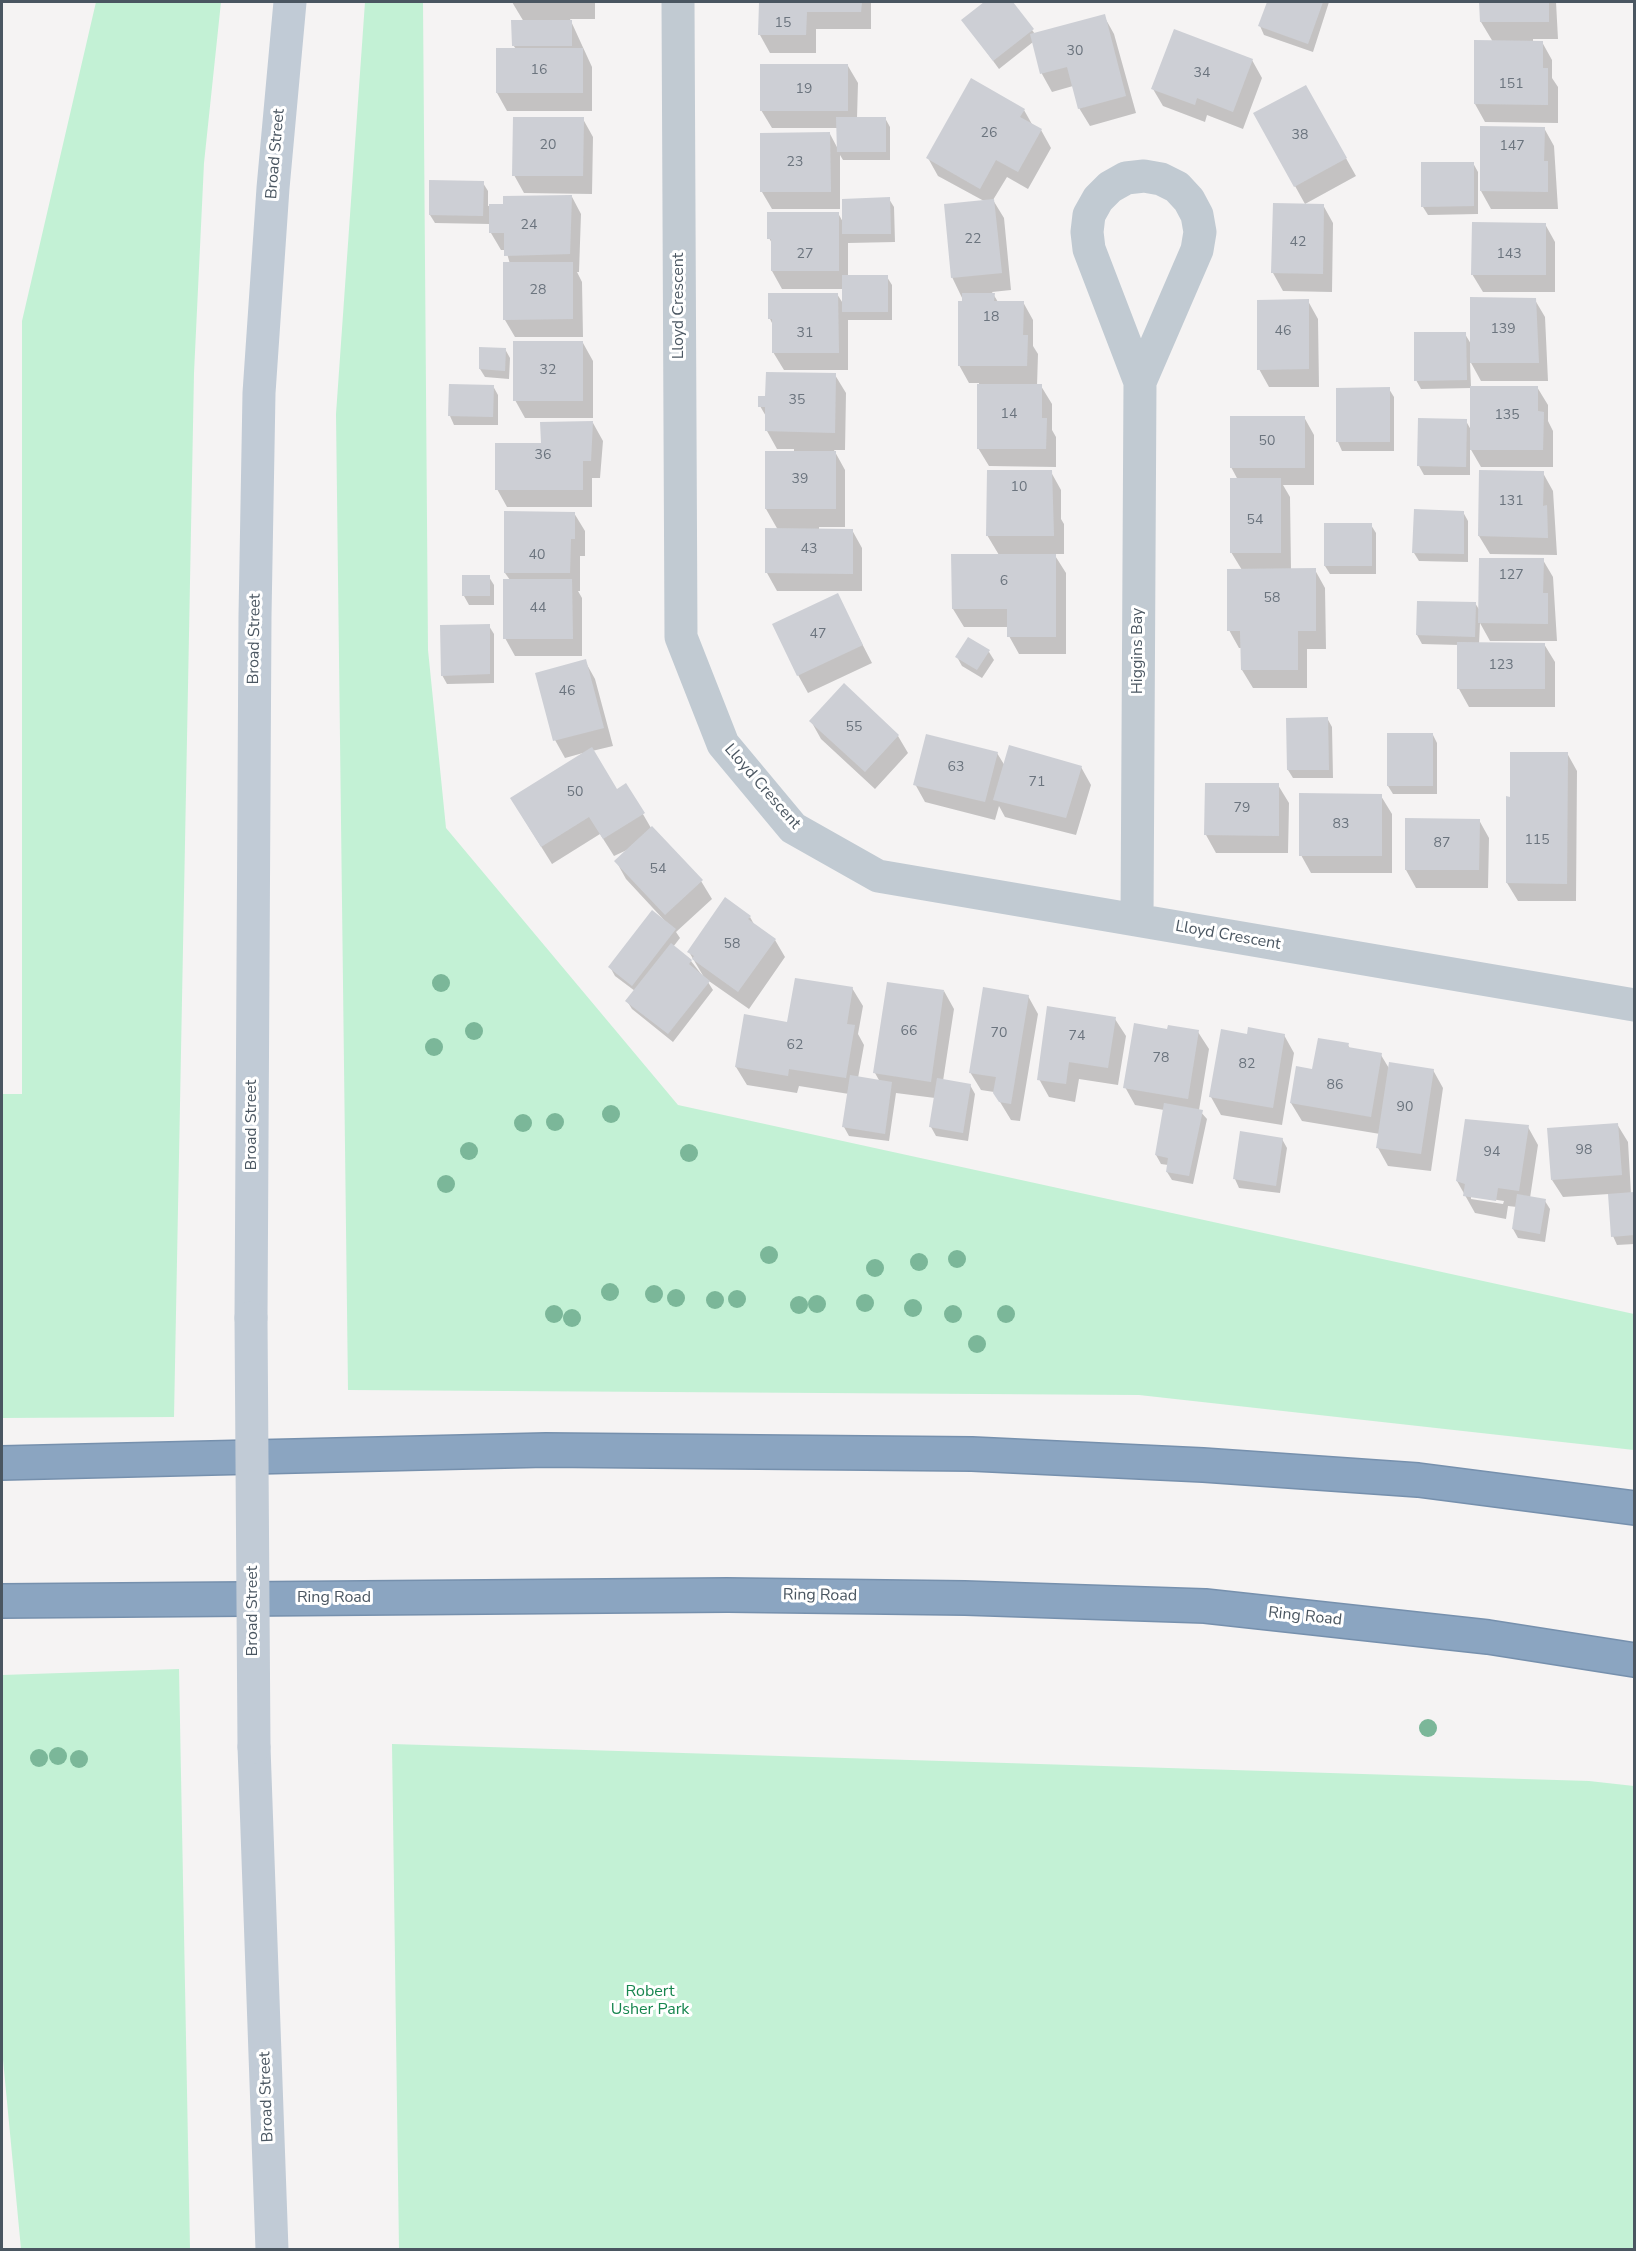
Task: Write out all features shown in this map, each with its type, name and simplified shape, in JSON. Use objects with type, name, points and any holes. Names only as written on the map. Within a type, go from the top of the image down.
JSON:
[{"type":"highway","points":[[2,1461],[94,1462],[546,1450],[972,1454],[1418,1480],[1635,1508]]},
{"type":"highway","name":"Ring Road","points":[[2,1600],[715,1595],[999,1599],[1206,1606],[1488,1636],[1635,1660]]},
{"type":"street","name":"Broad Street","points":[[273,2250],[254,1747],[251,1318],[255,627],[260,393],[273,188],[290,2]]},
{"type":"street","name":"Lloyd Crescent","points":[[678,2],[681,638],[723,744],[793,828],[878,876],[1635,1005]]},
{"type":"street","name":"Higgins Bay","points":[[1137,920],[1140,382],[1089,249],[1087,232],[1089,214],[1098,199],[1110,186],[1126,178],[1143,176],[1161,179],[1177,186],[1189,200],[1197,215],[1200,232],[1197,250],[1140,382]]},
{"type":"green space","points":[[96,2],[221,2],[204,163],[194,373],[174,1417],[2,1418],[2,1094],[22,1094],[22,321]]},
{"type":"green space","points":[[365,2],[423,2],[428,650],[446,828],[678,1105],[1634,1314],[1634,1450],[1139,1395],[348,1390],[336,414]]},
{"type":"green space","points":[[179,1669],[190,2249],[21,2249],[2,2049],[2,1675]]},
{"type":"green space","name":"Robert Usher Park","points":[[392,1744],[1589,1781],[1634,1786],[1634,2249],[399,2249]]},
{"type":"building","points":[[759,2],[862,2],[861,12],[807,12],[806,35],[758,35]]},
{"type":"building","points":[[984,2],[1013,2],[1034,29],[993,61],[961,20]]},
{"type":"building","points":[[1267,2],[1323,2],[1308,44],[1258,26]]},
{"type":"building","points":[[1479,2],[1549,2],[1549,22],[1480,22]]},
{"type":"building","points":[[1105,14],[1126,96],[1078,109],[1067,67],[1040,74],[1030,34]]},
{"type":"building","points":[[511,20],[572,20],[572,46],[512,46]]},
{"type":"building","points":[[1174,29],[1253,59],[1233,112],[1197,98],[1195,105],[1151,89]]},
{"type":"building","points":[[1474,40],[1543,41],[1543,68],[1548,68],[1548,105],[1474,104]]},
{"type":"building","points":[[496,48],[583,48],[583,93],[496,93]]},
{"type":"building","points":[[760,64],[848,64],[848,111],[760,111]]},
{"type":"building","points":[[971,78],[1025,109],[1020,117],[1042,129],[1018,172],[996,160],[980,189],[926,158]]},
{"type":"building","points":[[1306,85],[1347,158],[1294,187],[1253,113]]},
{"type":"building","points":[[513,117],[584,117],[583,176],[512,176]]},
{"type":"building","points":[[836,117],[886,117],[886,152],[837,152]]},
{"type":"building","points":[[1480,126],[1545,127],[1544,161],[1548,161],[1548,192],[1480,191]]},
{"type":"building","points":[[830,132],[831,192],[760,192],[760,133]]},
{"type":"building","points":[[1421,162],[1474,162],[1474,206],[1421,207]]},
{"type":"building","points":[[429,180],[484,181],[483,216],[429,215]]},
{"type":"building","points":[[572,195],[570,254],[504,256],[504,233],[489,233],[489,204],[503,204],[503,196]]},
{"type":"building","points":[[890,197],[891,234],[842,234],[842,199]]},
{"type":"building","points":[[994,199],[1002,273],[951,278],[944,204]]},
{"type":"building","points":[[1273,203],[1324,204],[1323,274],[1271,273]]},
{"type":"building","points":[[767,212],[839,212],[839,271],[771,271],[771,239],[767,239]]},
{"type":"building","points":[[1472,222],[1546,223],[1546,275],[1471,275]]},
{"type":"building","points":[[503,262],[573,262],[573,319],[503,320]]},
{"type":"building","points":[[842,275],[888,275],[888,312],[842,312]]},
{"type":"building","points":[[768,293],[838,293],[839,353],[772,353],[772,319],[768,319]]},
{"type":"building","points":[[962,293],[995,293],[994,301],[1024,301],[1023,335],[1028,335],[1027,366],[958,366],[958,301],[962,301]]},
{"type":"building","points":[[1470,297],[1536,298],[1539,363],[1470,363]]},
{"type":"building","points":[[1309,299],[1309,369],[1257,370],[1257,300]]},
{"type":"building","points":[[1414,332],[1466,332],[1467,380],[1414,381]]},
{"type":"building","points":[[513,341],[583,341],[583,401],[513,401]]},
{"type":"building","points":[[479,347],[506,348],[505,371],[479,369]]},
{"type":"building","points":[[766,372],[836,373],[835,433],[765,431],[765,407],[758,407],[758,396],[765,396]]},
{"type":"building","points":[[449,384],[494,385],[493,417],[448,416]]},
{"type":"building","points":[[977,384],[1042,384],[1042,418],[1047,418],[1046,449],[977,449]]},
{"type":"building","points":[[1470,386],[1538,386],[1538,411],[1544,412],[1543,450],[1470,450]]},
{"type":"building","points":[[1390,387],[1390,442],[1336,442],[1336,388]]},
{"type":"building","points":[[1230,416],[1305,416],[1305,468],[1230,468]]},
{"type":"building","points":[[1418,418],[1467,419],[1466,467],[1417,466]]},
{"type":"building","points":[[593,421],[591,461],[583,461],[583,490],[495,490],[495,443],[541,443],[540,422]]},
{"type":"building","points":[[765,451],[836,451],[836,509],[765,509]]},
{"type":"building","points":[[987,470],[1052,470],[1054,536],[986,536]]},
{"type":"building","points":[[1479,470],[1544,471],[1543,506],[1547,505],[1548,538],[1478,536]]},
{"type":"building","points":[[1230,478],[1281,478],[1281,553],[1230,553]]},
{"type":"building","points":[[1414,509],[1464,511],[1464,554],[1412,553]]},
{"type":"building","points":[[504,511],[575,512],[575,539],[571,539],[570,573],[504,573]]},
{"type":"building","points":[[1324,523],[1372,523],[1372,566],[1324,566]]},
{"type":"building","points":[[765,528],[853,529],[853,574],[765,573]]},
{"type":"building","points":[[951,554],[1056,554],[1056,637],[1007,637],[1007,609],[952,609]]},
{"type":"building","points":[[1479,558],[1544,558],[1543,593],[1548,593],[1548,624],[1478,623]]},
{"type":"building","points":[[1316,568],[1316,631],[1298,631],[1298,670],[1241,670],[1240,631],[1227,631],[1227,569]]},
{"type":"building","points":[[462,575],[490,575],[490,596],[462,596]]},
{"type":"building","points":[[503,579],[572,579],[573,639],[503,639]]},
{"type":"building","points":[[838,593],[863,645],[797,676],[772,624]]},
{"type":"building","points":[[1417,601],[1476,602],[1475,637],[1416,635]]},
{"type":"building","points":[[490,624],[490,674],[441,676],[440,625]]},
{"type":"building","points":[[968,637],[990,650],[977,670],[955,657]]},
{"type":"building","points":[[1457,642],[1545,643],[1545,689],[1457,689]]},
{"type":"building","points":[[586,659],[604,728],[553,741],[535,673]]},
{"type":"building","points":[[844,683],[899,735],[865,772],[809,721]]},
{"type":"building","points":[[1328,717],[1329,770],[1287,770],[1286,718]]},
{"type":"building","points":[[1387,733],[1433,733],[1433,786],[1387,786]]},
{"type":"building","points":[[926,734],[998,752],[985,802],[913,785]]},
{"type":"building","points":[[1009,745],[1082,766],[1066,818],[993,800]]},
{"type":"building","points":[[592,747],[617,789],[626,783],[645,813],[603,839],[589,817],[541,847],[510,798]]},
{"type":"building","points":[[1510,752],[1568,752],[1567,884],[1506,883],[1506,796],[1510,797]]},
{"type":"building","points":[[1205,783],[1279,783],[1279,836],[1204,835]]},
{"type":"building","points":[[1299,793],[1382,794],[1382,856],[1299,856]]},
{"type":"building","points":[[1405,818],[1480,819],[1479,870],[1405,870]]},
{"type":"building","points":[[652,826],[703,880],[665,915],[614,861]]},
{"type":"building","points":[[725,897],[751,916],[748,919],[776,939],[738,992],[692,959],[694,956],[687,952]]},
{"type":"building","points":[[652,910],[676,929],[632,986],[608,967]]},
{"type":"building","points":[[671,943],[692,960],[689,964],[710,981],[668,1034],[625,1001]]},
{"type":"building","points":[[795,978],[853,987],[847,1024],[855,1025],[846,1078],[789,1069],[788,1076],[735,1067],[744,1014],[787,1022]]},
{"type":"building","points":[[887,982],[944,990],[931,1082],[873,1073]]},
{"type":"building","points":[[983,987],[1029,995],[1011,1104],[999,1102],[993,1093],[996,1077],[969,1073]]},
{"type":"building","points":[[1047,1006],[1116,1017],[1108,1068],[1069,1062],[1066,1084],[1037,1080]]},
{"type":"building","points":[[1134,1023],[1167,1029],[1168,1025],[1199,1030],[1188,1099],[1123,1088]]},
{"type":"building","points":[[1248,1027],[1285,1034],[1273,1108],[1209,1097],[1221,1029],[1247,1034]]},
{"type":"building","points":[[1318,1038],[1349,1043],[1348,1047],[1382,1053],[1371,1117],[1290,1103],[1296,1066],[1312,1069]]},
{"type":"building","points":[[1389,1062],[1434,1069],[1421,1154],[1376,1148]]},
{"type":"building","points":[[850,1075],[892,1082],[885,1134],[842,1127]]},
{"type":"building","points":[[937,1078],[971,1084],[963,1133],[929,1127]]},
{"type":"building","points":[[1164,1103],[1203,1110],[1189,1176],[1166,1172],[1168,1158],[1155,1155]]},
{"type":"building","points":[[1465,1119],[1529,1125],[1519,1191],[1498,1188],[1496,1201],[1463,1196],[1465,1184],[1456,1181]]},
{"type":"building","points":[[1618,1123],[1622,1175],[1551,1180],[1547,1128]]},
{"type":"building","points":[[1240,1131],[1283,1138],[1276,1186],[1233,1179]]},
{"type":"building","points":[[1634,1192],[1634,1235],[1611,1237],[1608,1194]]},
{"type":"building","points":[[1517,1194],[1546,1199],[1540,1234],[1512,1229]]}]
